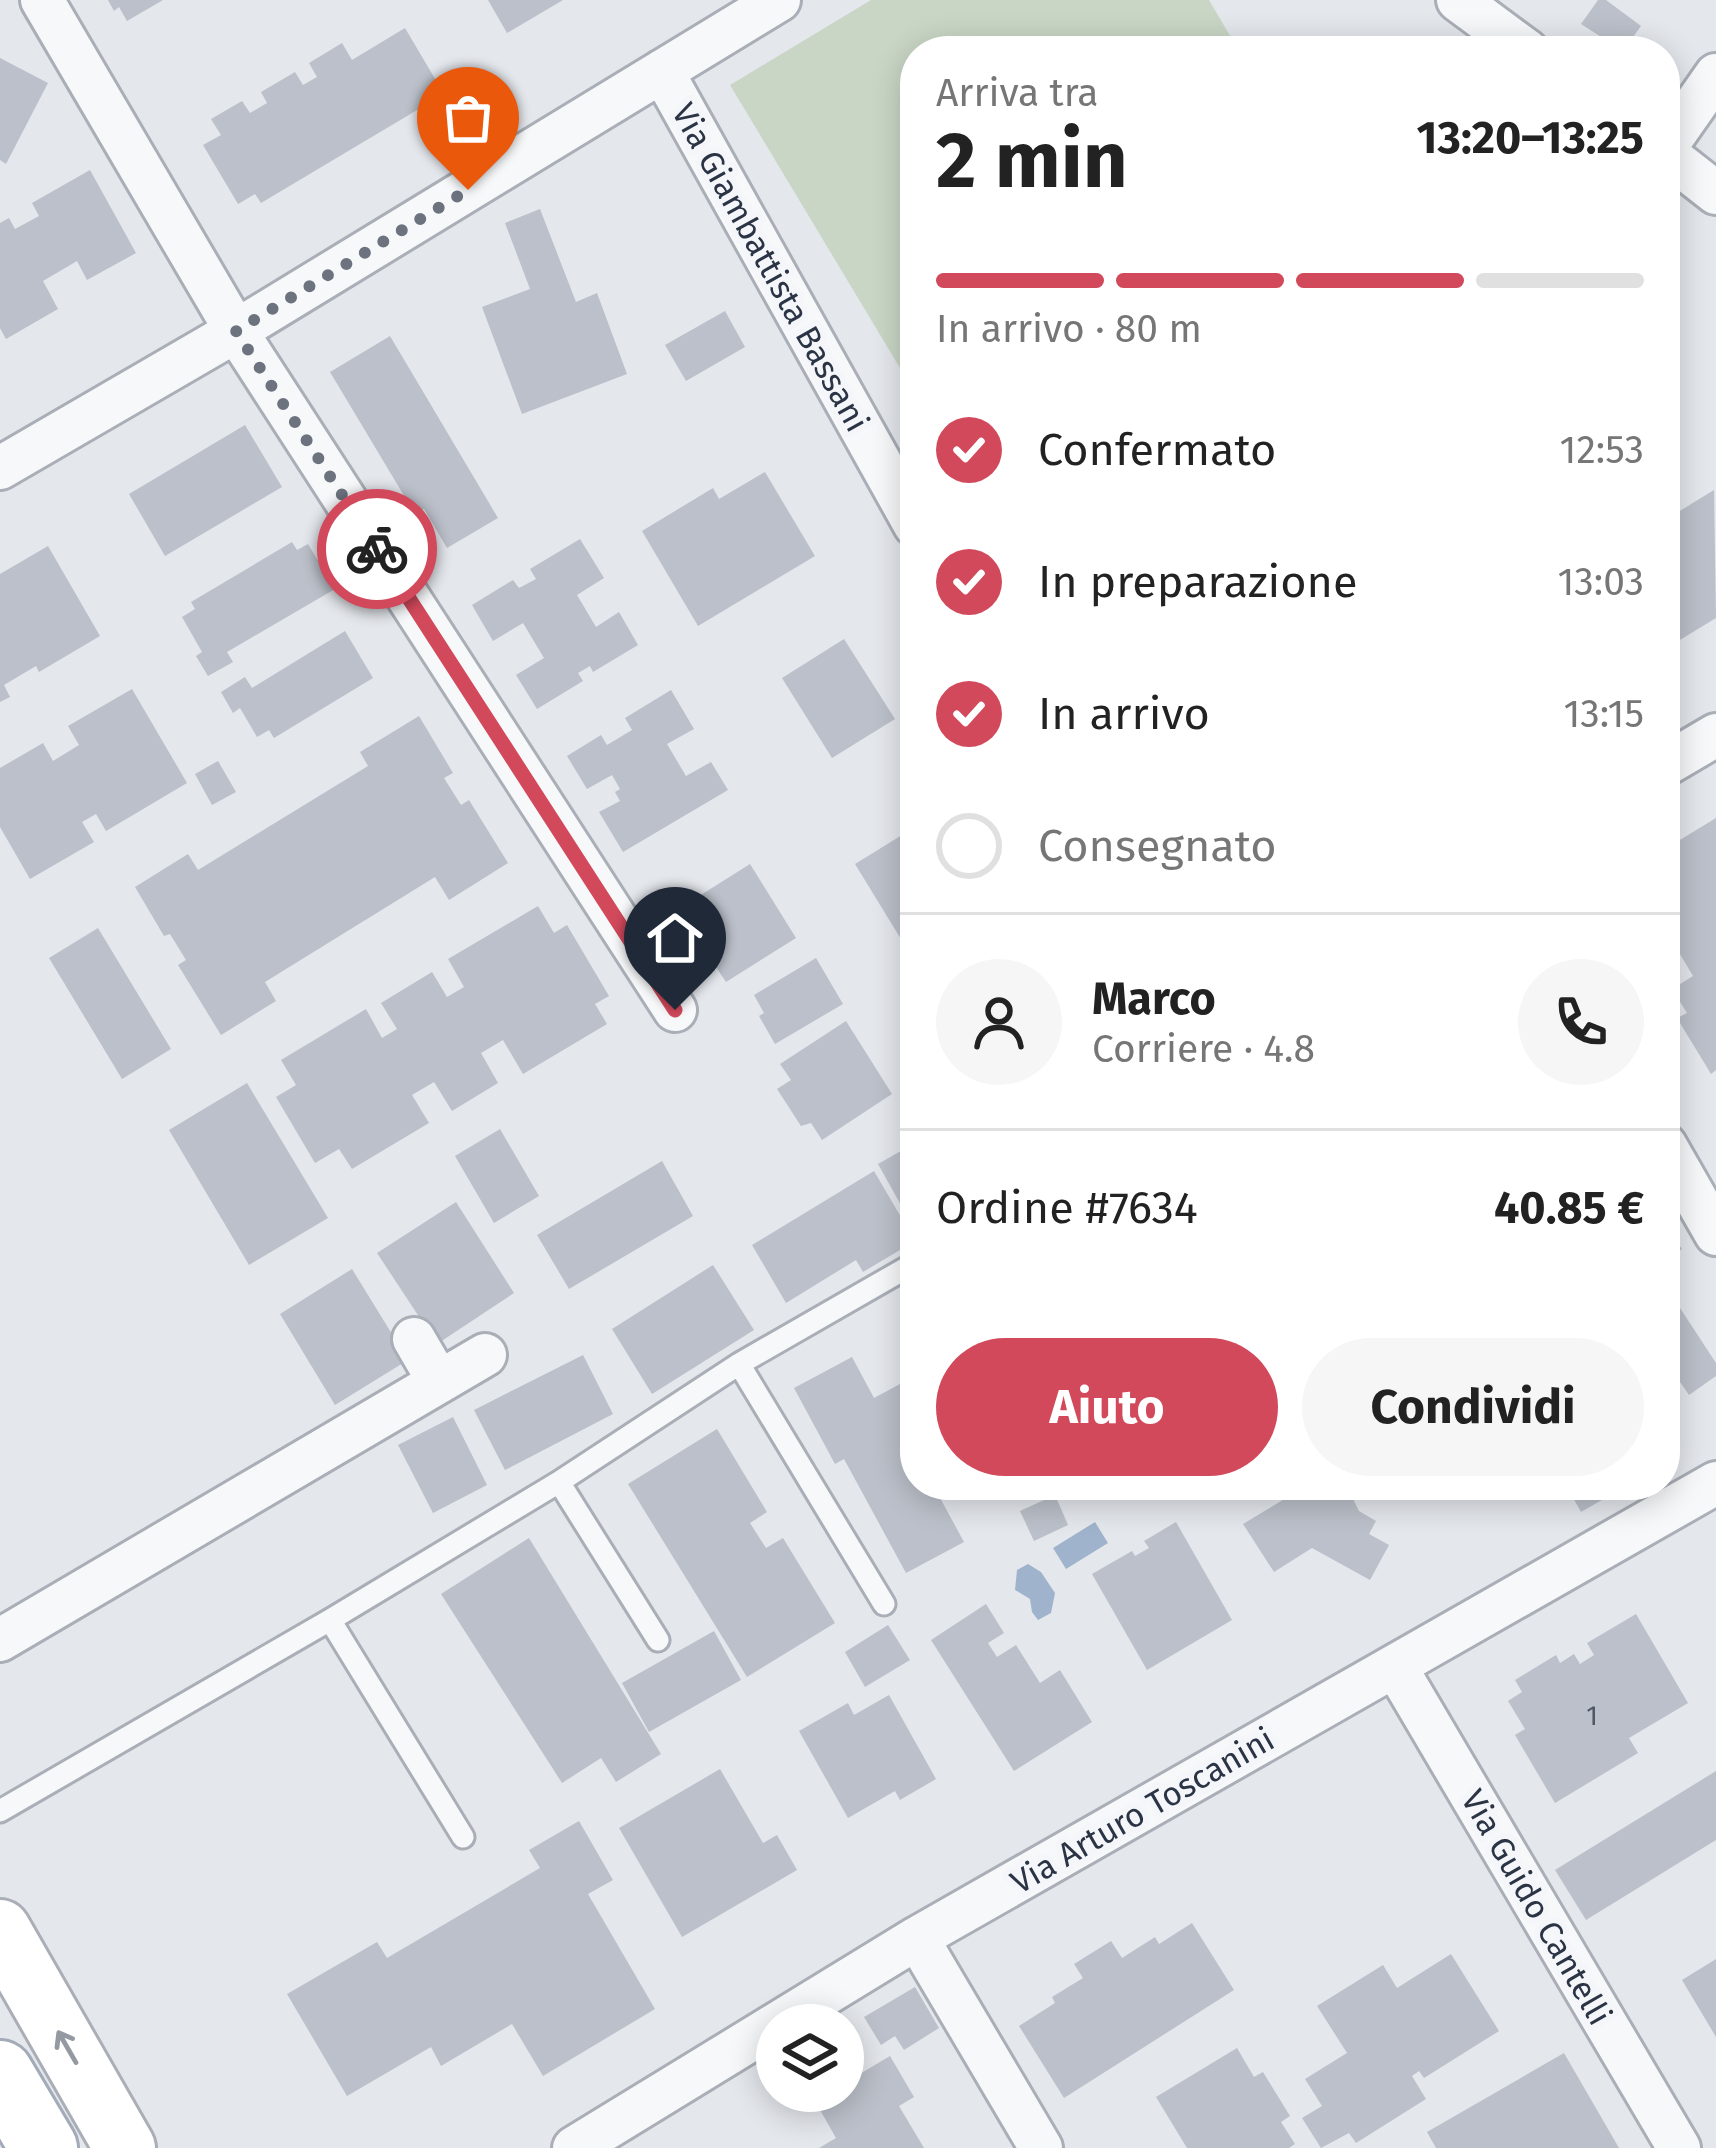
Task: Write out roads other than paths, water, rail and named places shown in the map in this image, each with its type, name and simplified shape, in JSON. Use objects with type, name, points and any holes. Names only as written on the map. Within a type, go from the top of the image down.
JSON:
[{"type":"main road","points":[[0,2074],[44,2148]]},
{"type":"street","points":[[42,0],[236,331],[675,1010]]},
{"type":"street","points":[[0,468],[236,331],[779,0]]},
{"type":"street","points":[[1458,0],[1507,36]]},
{"type":"street","name":"Via Giambattista Bassani","points":[[662,71],[900,498]]},
{"type":"street","points":[[1680,128],[1716,75]]},
{"type":"street","points":[[1680,163],[1716,193]]},
{"type":"street","points":[[1680,756],[1716,735]]},
{"type":"street","points":[[1680,1171],[1716,1234]]},
{"type":"street","points":[[414,1339],[440,1382]]},
{"type":"street","points":[[0,1640],[485,1355]]},
{"type":"street","name":"Via Arturo Toscanini","points":[[574,2148],[917,1939],[1716,1483]]},
{"type":"street","name":"Via Guido Cantelli","points":[[1395,1666],[1679,2148]]},
{"type":"street","points":[[0,1930],[125,2148]]},
{"type":"street","points":[[917,1939],[1041,2148]]},
{"type":"lane","points":[[0,1811],[330,1620],[560,1482],[739,1364],[900,1272]]},
{"type":"lane","points":[[739,1364],[884,1604]]},
{"type":"lane","points":[[560,1482],[658,1640]]},
{"type":"lane","points":[[330,1620],[463,1837]]},
{"type":"water","points":[[1095,1522],[1108,1543],[1066,1569],[1053,1548]]},
{"type":"water","points":[[1028,1564],[1041,1572],[1055,1593],[1051,1613],[1038,1620],[1030,1599],[1015,1590],[1017,1570]]}]
